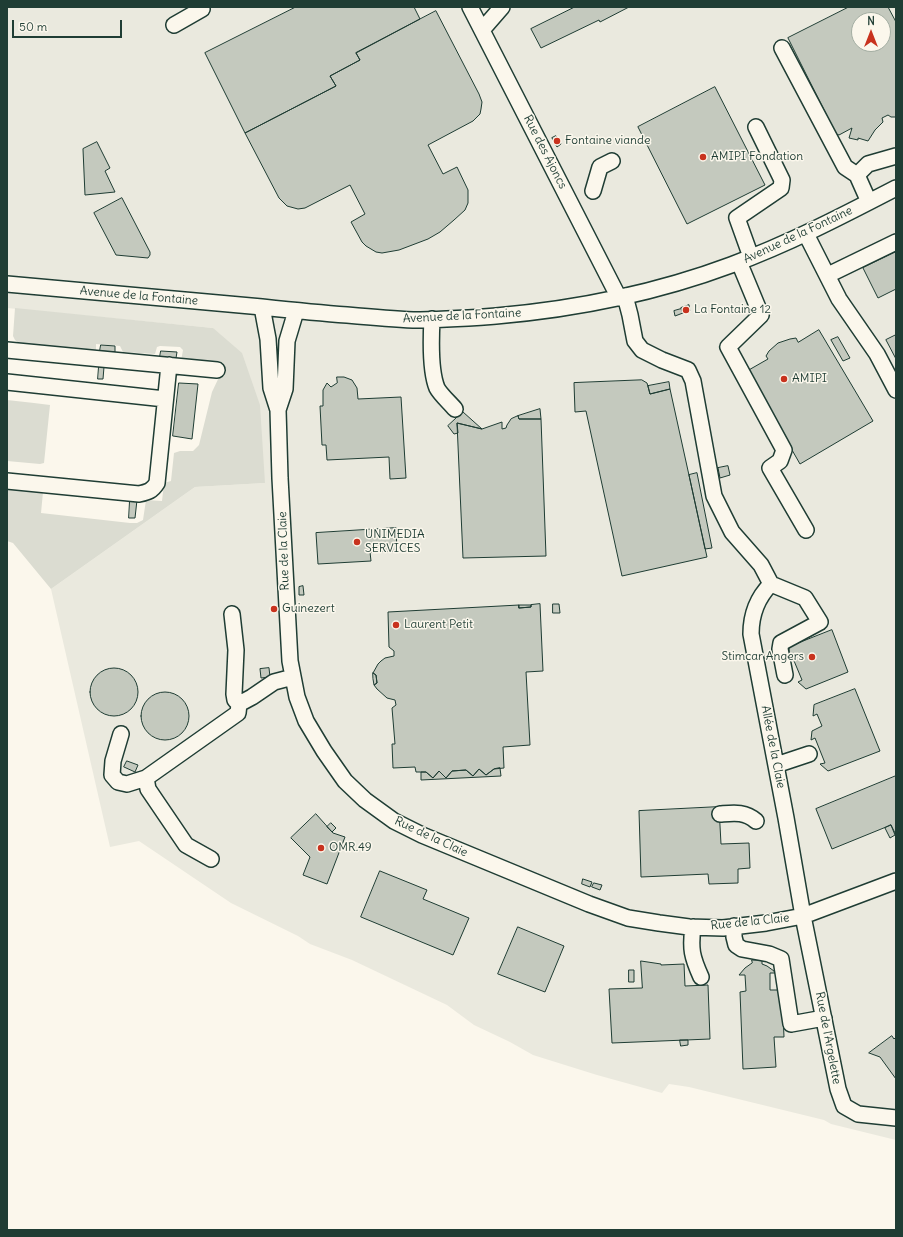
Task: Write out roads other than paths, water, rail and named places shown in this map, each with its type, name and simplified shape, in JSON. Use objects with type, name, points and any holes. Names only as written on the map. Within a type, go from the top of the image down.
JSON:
[{"type":"street","points":[[174,25],[202,9],[201,7]]},
{"type":"street","name":"Rue des Ajoncs","points":[[470,7],[570,202],[622,297],[630,315],[634,341],[642,350],[688,370],[693,381],[714,496],[732,532],[761,565],[772,584]]},
{"type":"street","points":[[482,30],[502,7]]},
{"type":"street","points":[[782,48],[845,167],[857,175],[869,202]]},
{"type":"street","points":[[756,127],[782,180],[781,188],[737,218],[745,260],[761,315],[728,347],[784,450],[780,461],[770,468],[806,530]]},
{"type":"street","points":[[857,175],[868,164],[896,156]]},
{"type":"street","points":[[570,202],[597,194],[600,167],[612,161]]},
{"type":"street","name":"Avenue de la Fontaine","points":[[7,284],[296,311],[413,320],[527,313],[583,305],[622,297],[696,277],[745,260],[806,234],[896,188]]},
{"type":"street","points":[[806,234],[839,299],[877,354],[896,390]]},
{"type":"street","points":[[828,275],[896,242]]},
{"type":"street","name":"Rue de la Claie","points":[[262,307],[268,339],[271,388],[278,410],[287,622],[290,661],[297,697],[306,720],[333,763],[345,781],[365,800],[394,821],[422,835],[589,904],[628,918],[658,923],[693,927],[723,928],[766,923],[803,916],[896,882]]},
{"type":"street","name":"Rue de la Claie","points":[[278,410],[285,389],[287,341],[296,311]]},
{"type":"street","points":[[432,319],[431,353],[434,374],[438,388],[455,409]]},
{"type":"street","points":[[7,350],[217,370]]},
{"type":"street","points":[[7,481],[139,494],[154,488],[157,483],[169,365]]},
{"type":"street","points":[[7,382],[165,399]]},
{"type":"street","points":[[760,684],[788,675],[780,649],[781,643],[820,622],[805,598],[772,584]]},
{"type":"street","name":"Allée de la Claie","points":[[772,584],[765,590],[756,606],[751,624],[751,634],[803,916]]},
{"type":"street","points":[[121,734],[112,761],[112,775],[118,782],[127,784],[146,778],[238,713],[239,704],[235,700],[234,694],[236,650],[232,614]]},
{"type":"street","points":[[239,704],[274,682],[293,677]]},
{"type":"street","points":[[776,765],[809,754]]},
{"type":"street","points":[[146,778],[148,789],[186,845],[211,859]]},
{"type":"street","points":[[720,814],[741,813],[751,816],[756,820]]},
{"type":"street","name":"Rue de l'Argelette","points":[[803,916],[838,1089],[844,1106],[858,1114],[896,1118]]},
{"type":"street","points":[[734,926],[736,945],[742,949],[769,954],[781,959],[791,1024],[824,1018]]},
{"type":"street","points":[[693,927],[691,946],[693,959],[701,977]]},
{"type":"place","name":"Fontaine viande","points":[[557,141]]},
{"type":"place","name":"AMIPI Fondation","points":[[703,157]]},
{"type":"place","name":"La Fontaine 12","points":[[686,310]]},
{"type":"place","name":"AMIPI","points":[[784,379]]},
{"type":"place","name":"UNIMEDIA SERVICES","points":[[357,542]]},
{"type":"place","name":"Guinezert","points":[[274,609]]},
{"type":"place","name":"Laurent Petit","points":[[396,625]]},
{"type":"place","name":"Stimcar Angers","points":[[812,657]]},
{"type":"place","name":"OMR.49","points":[[321,848]]}]
